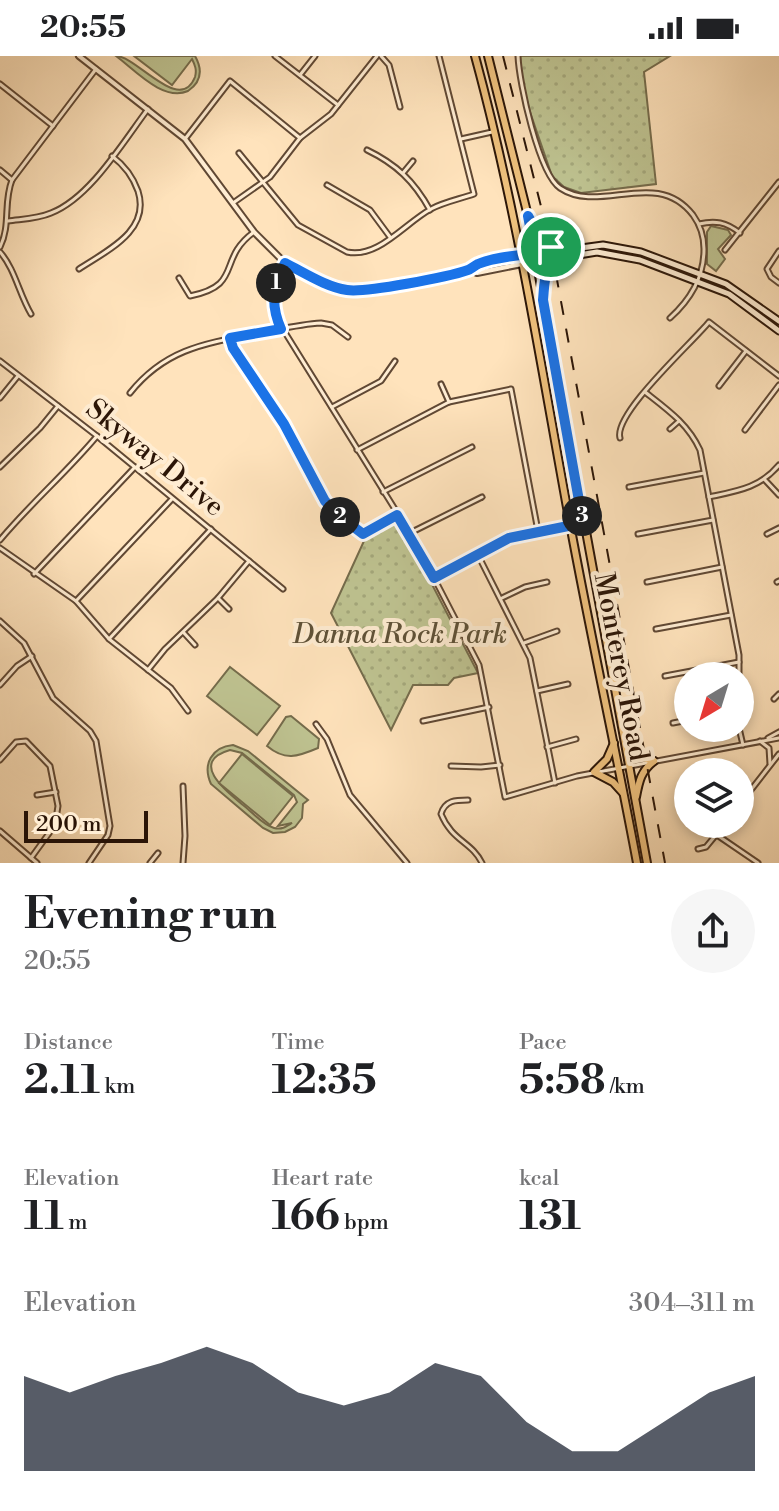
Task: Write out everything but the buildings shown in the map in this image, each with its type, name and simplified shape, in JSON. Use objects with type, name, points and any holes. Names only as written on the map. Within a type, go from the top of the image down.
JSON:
[{"type":"main road","name":"Monterey Road","points":[[475,56],[523,260],[570,525],[637,863]]},
{"type":"main road","name":"Monterey Road","points":[[488,56],[528,216],[647,863]]},
{"type":"main road","points":[[528,216],[541,240],[559,254],[618,254],[698,280],[729,294],[779,331]]},
{"type":"main road","points":[[523,260],[595,246],[621,247],[732,287],[779,320]]},
{"type":"main road","points":[[543,300],[546,271],[559,254]]},
{"type":"main road","points":[[625,739],[637,754],[654,761],[640,777],[636,800]]},
{"type":"main road","points":[[614,743],[604,763],[594,772],[613,782],[623,793]]},
{"type":"street","points":[[79,56],[185,139],[254,232],[285,263],[336,288],[353,291],[470,270],[476,264],[523,260]]},
{"type":"street","points":[[275,56],[338,105]]},
{"type":"street","points":[[300,75],[315,56]]},
{"type":"street","points":[[233,203],[263,183],[300,138],[338,105],[379,56],[389,65],[400,107]]},
{"type":"street","points":[[239,153],[298,225],[347,252],[365,253],[430,210],[474,194],[439,56]]},
{"type":"street","points":[[518,56],[523,93],[542,159],[552,181],[561,189],[578,196],[661,194],[681,203],[699,224],[704,245],[696,288],[670,318]]},
{"type":"street","points":[[31,314],[0,249],[8,221],[6,196],[12,180],[97,69]]},
{"type":"street","points":[[185,139],[230,81],[300,138]]},
{"type":"street","points":[[0,84],[53,126]]},
{"type":"street","points":[[8,221],[31,219],[63,207],[83,192],[148,108]]},
{"type":"street","points":[[461,139],[495,131]]},
{"type":"street","points":[[367,150],[386,159],[403,173],[419,190],[430,210]]},
{"type":"street","points":[[79,269],[122,240],[139,217],[136,186],[122,164],[112,156]]},
{"type":"street","points":[[403,173],[413,161]]},
{"type":"street","points":[[0,170],[12,180]]},
{"type":"street","points":[[725,250],[779,182]]},
{"type":"street","points":[[327,185],[370,210],[390,237]]},
{"type":"street","points":[[699,224],[712,221],[723,223],[740,233]]},
{"type":"street","points":[[179,278],[190,296],[218,288],[227,275],[237,247],[254,232]]},
{"type":"street","points":[[779,251],[767,269],[768,274],[779,283]]},
{"type":"street","points":[[285,263],[273,293],[276,318],[410,534],[482,672],[505,797],[594,772],[779,738]]},
{"type":"street","points":[[620,438],[620,424],[667,365],[689,346],[709,322],[779,376]]},
{"type":"street","points":[[130,393],[148,372],[179,352],[230,338],[321,323],[332,325],[348,337]]},
{"type":"street","points":[[230,338],[233,348],[284,424],[330,507],[363,534],[397,515]]},
{"type":"street","points":[[719,386],[746,351]]},
{"type":"street","name":"Skyway Drive","points":[[0,361],[97,436],[283,589]]},
{"type":"street","points":[[331,408],[381,381],[395,361]]},
{"type":"street","points":[[0,398],[18,375]]},
{"type":"street","points":[[441,384],[449,402]]},
{"type":"street","points":[[745,430],[779,385]]},
{"type":"street","points":[[357,450],[449,402],[511,389],[538,531]]},
{"type":"street","points":[[645,392],[680,420],[692,433],[700,450],[739,662]]},
{"type":"street","points":[[0,467],[58,406]]},
{"type":"street","points":[[670,429],[680,420]]},
{"type":"street","points":[[0,540],[97,436]]},
{"type":"street","points":[[383,492],[472,447]]},
{"type":"street","points":[[709,497],[747,489],[765,480],[779,465]]},
{"type":"street","points":[[34,574],[135,467]]},
{"type":"street","points":[[629,487],[704,473]]},
{"type":"street","points":[[765,480],[779,495]]},
{"type":"street","points":[[410,534],[482,497]]},
{"type":"street","points":[[76,601],[173,498]]},
{"type":"street","points":[[638,534],[713,520]]},
{"type":"street","points":[[434,578],[509,538],[583,523]]},
{"type":"street","points":[[767,534],[779,528]]},
{"type":"street","points":[[109,639],[211,529]]},
{"type":"street","points":[[0,548],[76,601],[109,639],[171,688],[188,711]]},
{"type":"street","points":[[478,555],[524,643],[555,783]]},
{"type":"street","points":[[148,670],[250,560]]},
{"type":"street","points":[[647,582],[722,567]]},
{"type":"street","points":[[500,599],[525,587],[547,582]]},
{"type":"street","points":[[218,598],[229,609]]},
{"type":"street","points":[[656,629],[731,615]]},
{"type":"street","points":[[0,621],[24,643],[53,698],[90,731],[100,752],[110,826],[108,835],[89,863]]},
{"type":"street","points":[[524,643],[557,631]]},
{"type":"street","points":[[182,632],[195,645]]},
{"type":"street","points":[[0,685],[17,666],[32,656]]},
{"type":"street","points":[[665,676],[674,674]]},
{"type":"street","points":[[536,691],[568,684]]},
{"type":"street","points":[[774,699],[779,694]]},
{"type":"street","points":[[423,721],[489,707]]},
{"type":"street","points":[[316,724],[327,739],[350,795],[407,863]]},
{"type":"street","points":[[763,741],[779,732]]},
{"type":"street","points":[[547,747],[576,739]]},
{"type":"street","points":[[0,760],[20,740],[43,756],[50,766],[58,806],[55,825],[31,858]]},
{"type":"street","points":[[763,741],[769,748],[770,764]]},
{"type":"street","points":[[754,785],[779,754]]},
{"type":"street","points":[[451,766],[500,765]]},
{"type":"street","points":[[183,786],[183,863]]},
{"type":"street","points":[[37,795],[56,792]]},
{"type":"street","points":[[468,800],[451,801],[441,814],[453,835],[474,850],[482,863]]},
{"type":"street","points":[[0,831],[37,863]]},
{"type":"street","points":[[698,849],[706,847],[714,838]]},
{"type":"street","points":[[721,838],[758,863]]},
{"type":"street","points":[[150,863],[158,853]]},
{"type":"green space","points":[[116,56],[125,58],[158,81],[179,90],[188,87],[195,77],[192,59],[172,85],[134,56],[195,56],[199,75],[196,84],[188,91],[169,92],[150,83]]},
{"type":"green space","points":[[520,56],[670,56],[644,72],[656,184],[581,193],[564,187],[552,176],[530,112],[521,77]]},
{"type":"green space","points":[[711,226],[728,230],[731,235],[718,249],[725,259],[716,271],[707,264],[707,232]]},
{"type":"green space","name":"Danna Rock Park","points":[[392,523],[399,524],[410,542],[478,673],[454,678],[448,685],[413,685],[391,730],[331,613],[364,541]]},
{"type":"green space","points":[[230,667],[280,706],[257,735],[207,696]]},
{"type":"green space","points":[[291,716],[319,739],[318,748],[304,754],[286,756],[267,746],[286,717]]},
{"type":"green space","points":[[233,745],[248,751],[308,800],[303,804],[302,818],[295,827],[273,833],[263,828],[211,784],[208,763],[214,753]],"holes":[[[230,750],[242,753],[294,795],[297,802],[278,826],[292,823],[286,827],[279,829],[266,824],[228,793],[215,777],[211,769],[218,755]]]},
{"type":"green space","points":[[242,754],[293,796],[270,825],[219,783]]},
{"type":"railway","points":[[503,56],[550,242],[665,863]]},
{"type":"route","points":[[551,247],[541,240],[528,216],[534,247],[535,254],[536,261],[561,257],[551,263],[546,271],[543,300],[583,523],[509,538],[434,578],[397,515],[363,534],[330,507],[284,424],[233,348],[230,338],[281,329],[276,318],[273,293],[285,263],[336,288],[353,291],[470,270],[476,264],[535,254],[556,250],[551,247]]}]
